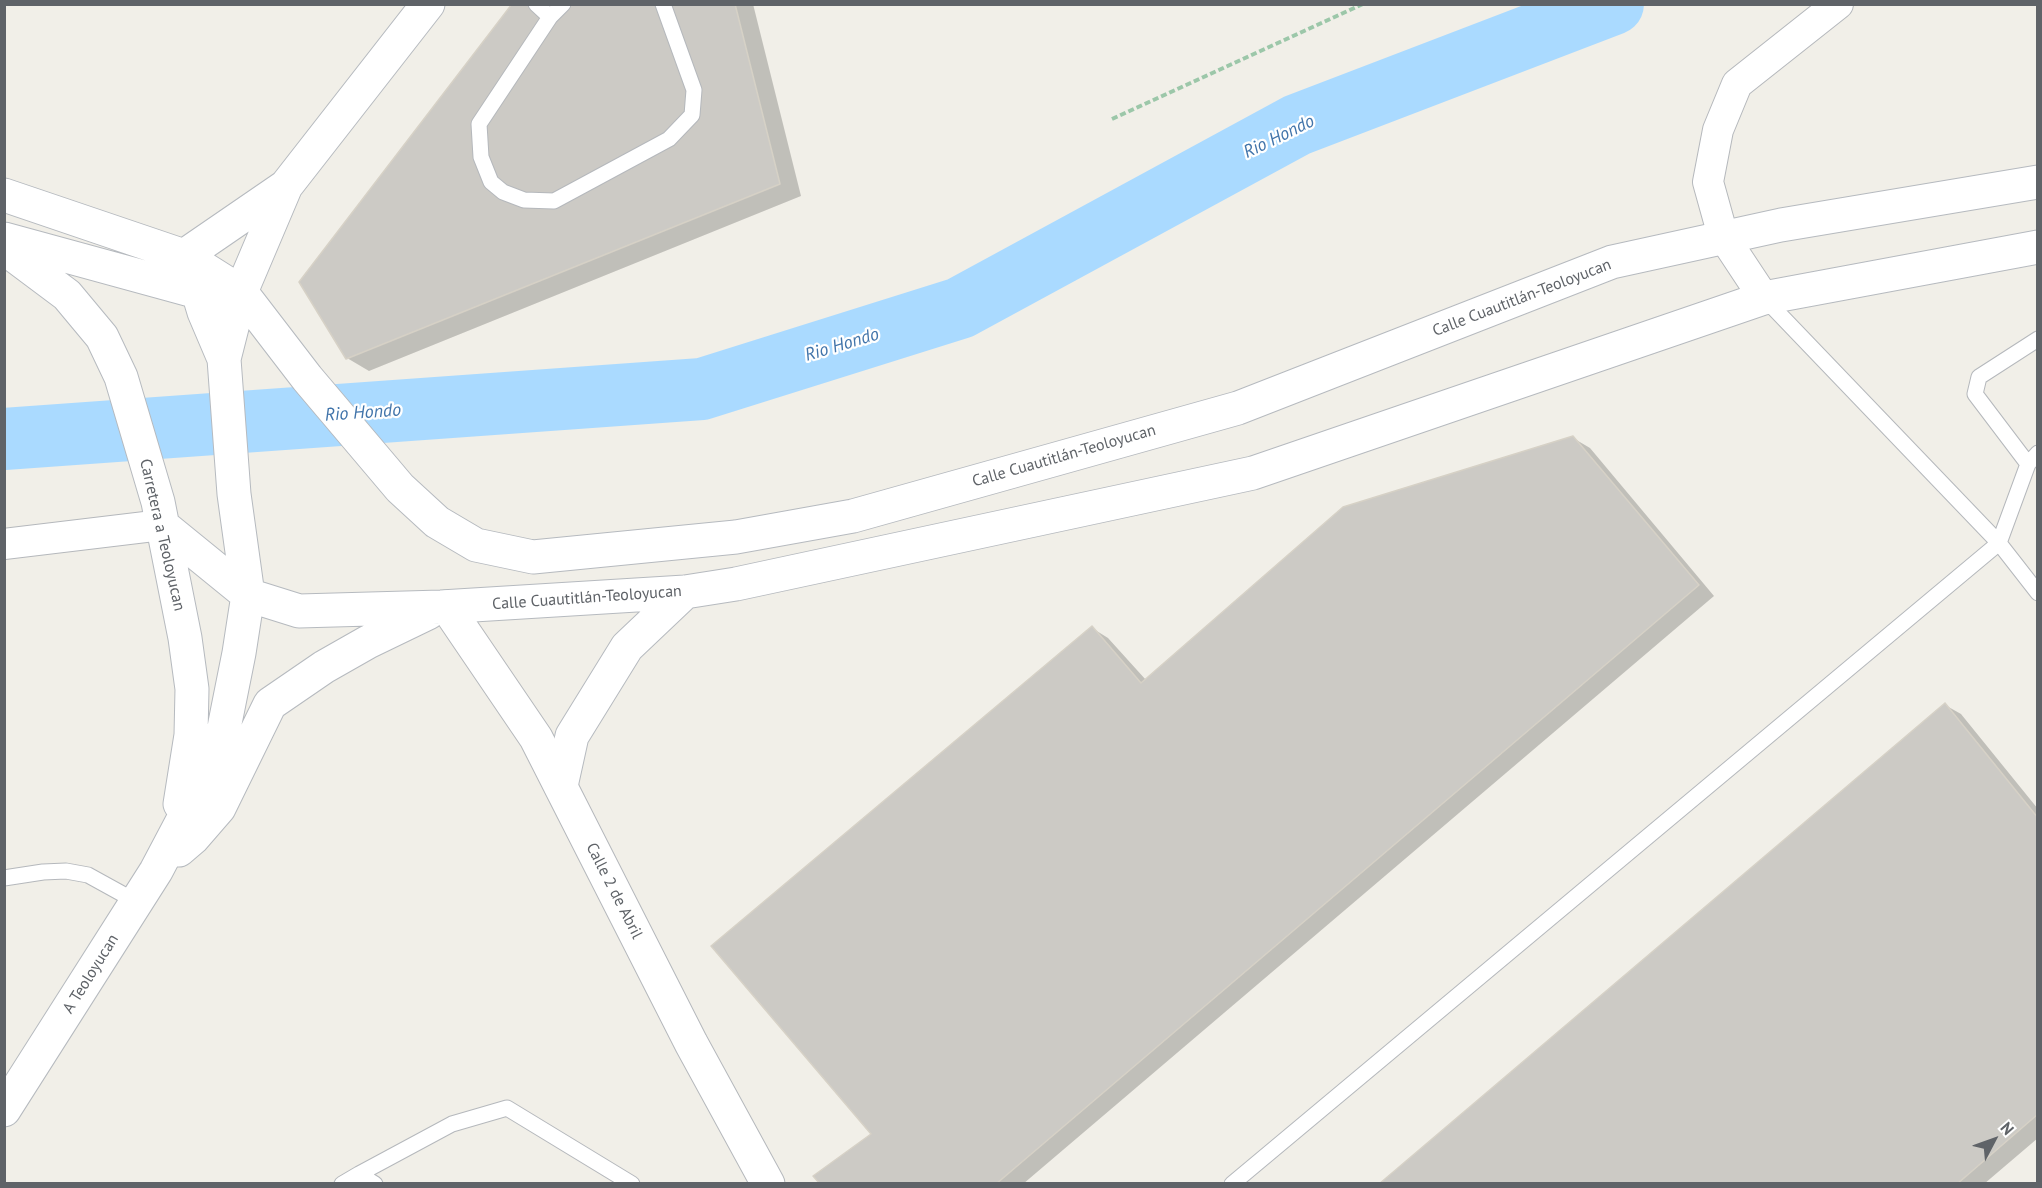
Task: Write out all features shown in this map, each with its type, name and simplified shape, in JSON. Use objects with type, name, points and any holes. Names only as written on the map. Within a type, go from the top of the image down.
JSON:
[{"type":"main road","points":[[225,368],[241,292],[286,186],[428,4]]},
{"type":"main road","name":"Calle Cuautitlán-Teoloyucan","points":[[184,256],[241,292],[307,378],[400,488],[437,522],[476,545],[533,557],[736,537],[842,518],[1238,408],[1612,262],[1781,225],[2037,182]]},
{"type":"main road","points":[[184,256],[286,186]]},
{"type":"main road","points":[[4,195],[184,256]]},
{"type":"main road","points":[[4,240],[198,292],[218,294],[241,292]]},
{"type":"main road","name":"Calle Cuautitlán-Teoloyucan","points":[[160,514],[248,595],[299,611],[444,607],[684,592],[736,584],[1252,473],[1764,298],[2037,247]]},
{"type":"main road","name":"Carretera a Teoloyucan","points":[[4,248],[67,295],[102,337],[121,377],[160,514],[185,638],[192,689],[191,735],[175,836]]},
{"type":"main road","points":[[184,256],[225,368]]},
{"type":"main road","name":"A Teoloyucan","points":[[4,1110],[156,871],[203,782],[224,728],[248,595],[234,494],[225,368]]},
{"type":"main road","points":[[561,786],[572,736],[627,647],[684,592]]},
{"type":"main road","points":[[156,871],[193,838],[219,807],[270,704],[324,667],[368,642],[444,607]]},
{"type":"main road","name":"Calle 2 de Abril","points":[[444,607],[536,738],[691,1044],[768,1184]]},
{"type":"street","points":[[1764,298],[1723,236],[1708,182],[1718,130],[1737,84],[1838,4]]},
{"type":"street","points":[[4,543],[160,514]]},
{"type":"lane","points":[[536,4],[550,16]]},
{"type":"lane","points":[[563,4],[550,16],[479,124],[481,157],[491,182],[503,192],[524,200],[554,201],[669,139],[692,115],[694,90],[663,4]]},
{"type":"lane","points":[[1764,298],[1999,543],[2037,593]]},
{"type":"lane","points":[[1232,1184],[1999,543],[2033,459],[1975,394],[1979,377],[2037,339]]},
{"type":"lane","points":[[4,878],[66,871],[88,875],[137,902]]},
{"type":"lane","points":[[342,1184],[452,1124],[507,1108],[632,1184]]},
{"type":"lane","points":[[359,1174],[375,1184]]},
{"type":"path","points":[[1112,119],[1363,4]]},
{"type":"building","points":[[512,4],[735,4],[780,184],[346,359],[299,282]]},
{"type":"building","points":[[1573,436],[1699,585],[996,1184],[820,1184],[813,1176],[871,1134],[711,946],[1092,626],[1141,683],[1343,507]]},
{"type":"building","points":[[1945,703],[2038,818],[2038,1114],[1957,1184],[1379,1184]]},
{"type":"waterway","name":"Rio Hondo","points":[[4,439],[702,389],[960,308],[1297,125],[1613,4]]}]
